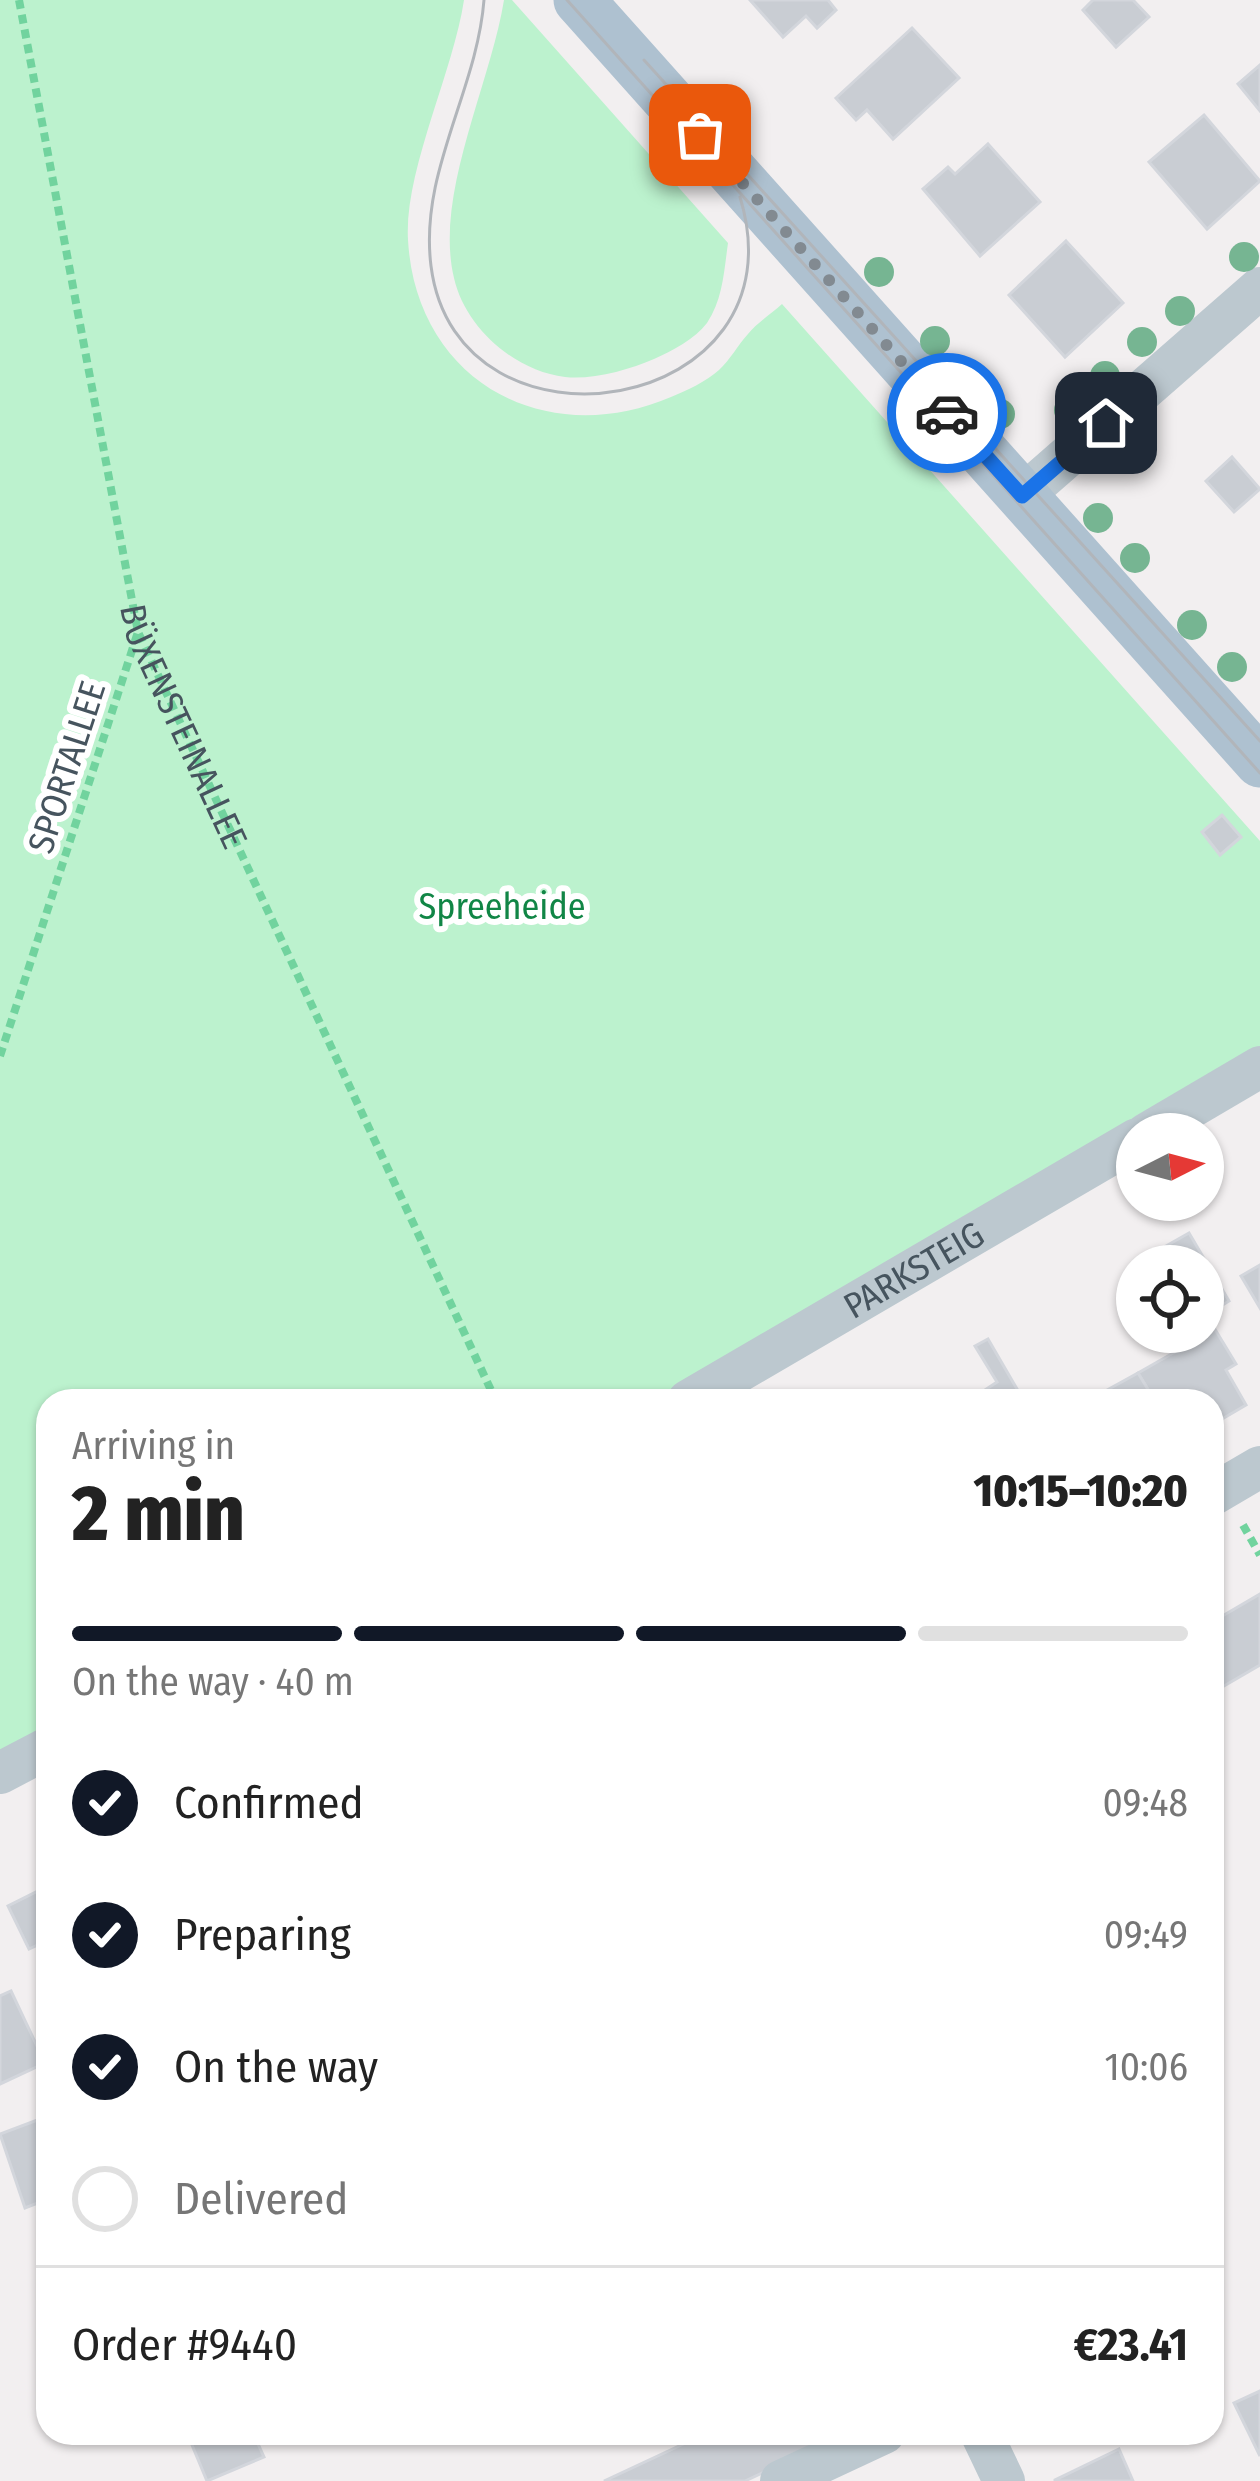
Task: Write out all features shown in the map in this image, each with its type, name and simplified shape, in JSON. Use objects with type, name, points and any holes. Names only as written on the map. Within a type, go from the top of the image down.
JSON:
[{"type":"main road","points":[[598,7],[1260,762]]},
{"type":"street","points":[[1022,496],[1260,288]]},
{"type":"street","points":[[1182,1113],[1260,1067]]},
{"type":"street","name":"PARKSTEIG","points":[[709,1389],[1116,1151]]},
{"type":"street","points":[[1224,1488],[1260,1467]]},
{"type":"street","points":[[0,1774],[36,1754]]},
{"type":"street","points":[[781,2481],[858,2445]]},
{"type":"street","points":[[987,2445],[1004,2481]]},
{"type":"path","name":"BÜXENSTEINALLEE","points":[[19,0],[138,632],[490,1389]]},
{"type":"path","name":"SPORTALLEE","points":[[0,1056],[138,632]]},
{"type":"green space","name":"Spreeheide","points":[[0,0],[464,0],[409,213],[416,289],[435,332],[462,366],[495,392],[535,408],[578,415],[624,412],[709,378],[782,304],[1260,841],[1260,1059],[1167,1113],[1116,1113],[1116,1142],[691,1389],[36,1389],[36,1745],[0,1764]]},
{"type":"green space","points":[[504,0],[512,0],[728,243],[720,295],[707,323],[683,344],[644,363],[587,377],[546,373],[494,344],[460,296],[450,246],[451,212]]},
{"type":"building","points":[[750,0],[828,0],[836,10],[817,28],[806,16],[783,37]]},
{"type":"building","points":[[1093,0],[1133,0],[1149,17],[1116,47],[1083,10]]},
{"type":"building","points":[[912,28],[959,78],[893,139],[867,110],[856,120],[836,98]]},
{"type":"building","points":[[1260,65],[1260,111],[1238,84]]},
{"type":"building","points":[[1204,115],[1260,181],[1207,229],[1149,162]]},
{"type":"building","points":[[988,144],[1040,202],[980,256],[923,189],[948,167],[955,174]]},
{"type":"building","points":[[1066,241],[1123,303],[1065,357],[1009,295]]},
{"type":"building","points":[[1232,457],[1260,489],[1234,512],[1206,481]]},
{"type":"building","points":[[1222,815],[1241,837],[1220,855],[1202,832]]},
{"type":"building","points":[[1189,1233],[1196,1245],[1168,1245]]},
{"type":"building","points":[[1260,1265],[1260,1308],[1241,1276]]},
{"type":"building","points":[[988,1339],[1017,1389],[986,1389],[997,1382],[975,1346]]},
{"type":"building","points":[[1224,1344],[1236,1364],[1226,1370],[1246,1405],[1224,1418],[1224,1389],[1148,1389],[1138,1373],[1173,1353],[1224,1353]]},
{"type":"building","points":[[1138,1373],[1148,1389],[1109,1389]]},
{"type":"building","points":[[1260,1594],[1260,1665],[1224,1686],[1224,1615]]},
{"type":"building","points":[[36,1892],[36,1946],[29,1949],[8,1906]]},
{"type":"building","points":[[11,1991],[36,2044],[36,2067],[0,2084],[0,1996]]},
{"type":"building","points":[[36,2120],[36,2204],[25,2208],[0,2134]]},
{"type":"building","points":[[1260,2391],[1260,2456],[1234,2403]]},
{"type":"building","points":[[192,2445],[258,2445],[264,2457],[207,2481]]},
{"type":"building","points":[[681,2445],[822,2445],[745,2481],[604,2481]]},
{"type":"building","points":[[1119,2449],[1133,2481],[1055,2481],[1055,2480]]},
{"type":"tram line","points":[[484,0],[471,67],[433,198],[431,266],[454,331],[500,372],[558,392],[620,390],[679,369],[724,329],[747,271],[740,197]]},
{"type":"tram line","points":[[567,0],[1260,773]]},
{"type":"tram line","points":[[644,60],[1260,741]]},
{"type":"way so far","points":[[700,135],[947,413]]},
{"type":"route","points":[[947,413],[1022,496],[1106,423]]}]
